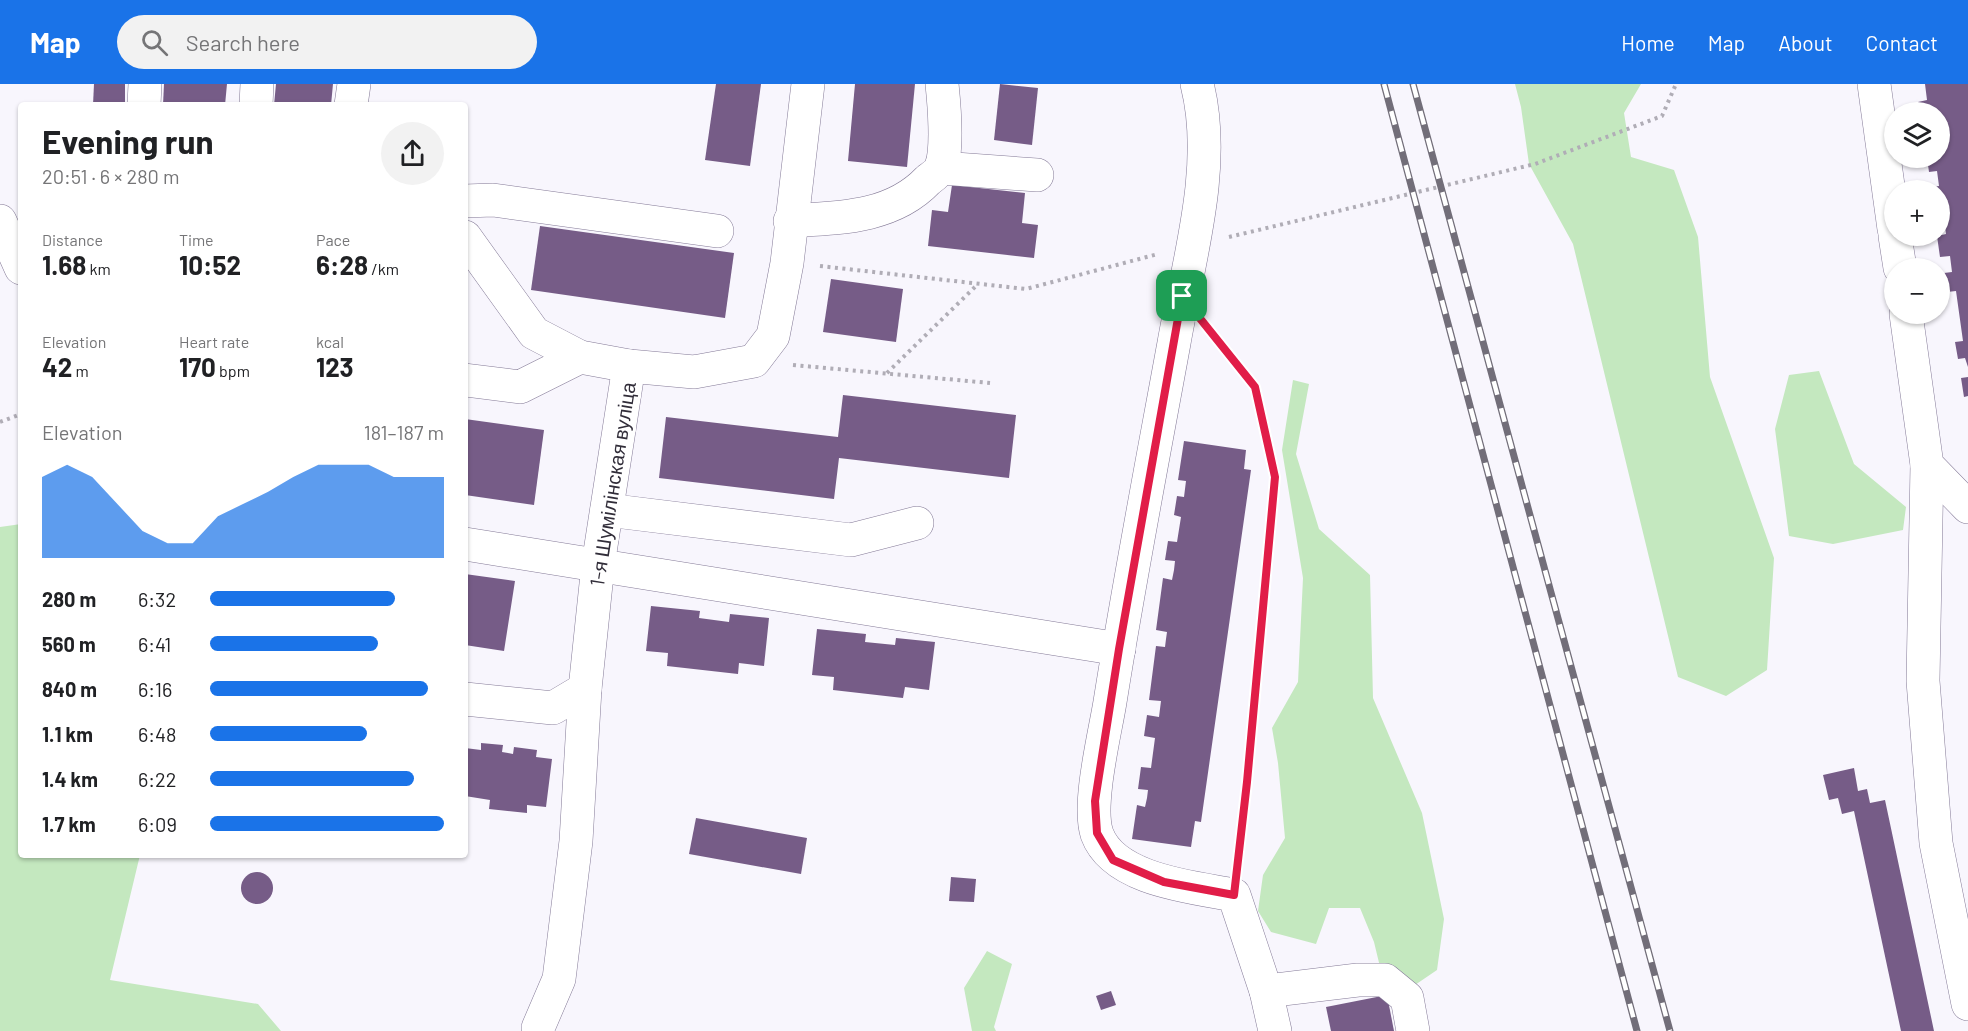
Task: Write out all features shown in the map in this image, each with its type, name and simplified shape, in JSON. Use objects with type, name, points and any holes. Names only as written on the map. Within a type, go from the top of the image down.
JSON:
[{"type":"street","points":[[144,102],[145,84]]},
{"type":"street","points":[[256,102],[257,84]]},
{"type":"street","points":[[351,102],[354,84]]},
{"type":"street","points":[[754,361],[773,336],[787,263],[790,221],[808,84]]},
{"type":"street","points":[[790,221],[850,218],[891,207],[917,192],[941,168],[945,120],[942,84]]},
{"type":"street","points":[[1197,84],[1203,108],[1203,172],[1193,245],[1119,649],[1095,801],[1097,833],[1113,860],[1164,882],[1234,895],[1266,991],[1275,1031]]},
{"type":"street","points":[[1874,84],[1887,180]]},
{"type":"street","points":[[941,168],[1037,175]]},
{"type":"street","points":[[468,201],[493,200],[717,231]]},
{"type":"street","points":[[0,221],[18,261]]},
{"type":"street","points":[[468,241],[534,333],[580,357],[629,366]]},
{"type":"street","points":[[1907,324],[1928,465],[1923,681],[1936,843],[1968,1004]]},
{"type":"street","points":[[468,380],[520,387],[580,357]]},
{"type":"street","name":"1-я Шумілінская вуліца","points":[[538,1028],[559,979],[576,841],[585,689],[598,565],[629,366],[694,372],[754,361]]},
{"type":"street","points":[[1928,465],[1968,507]]},
{"type":"street","points":[[607,510],[851,540],[917,523]]},
{"type":"street","points":[[468,544],[1119,649]]},
{"type":"street","points":[[468,699],[553,708],[585,689]]},
{"type":"street","points":[[1266,991],[1358,980],[1385,980],[1407,998],[1413,1031]]},
{"type":"path","points":[[886,373],[979,283]]},
{"type":"path","points":[[1182,296],[1255,387],[1275,477],[1247,782],[1234,895]]},
{"type":"path","points":[[754,361],[990,382]]},
{"type":"path","points":[[0,422],[18,415]]},
{"type":"green space","points":[[1515,84],[1641,84],[1624,113],[1631,157],[1674,170],[1698,237],[1710,377],[1774,558],[1767,670],[1726,696],[1678,677],[1573,244],[1529,164],[1521,107]]},
{"type":"green space","points":[[1819,371],[1854,464],[1906,507],[1903,530],[1833,544],[1789,536],[1775,429],[1789,375]]},
{"type":"green space","points":[[1293,380],[1309,384],[1296,454],[1319,529],[1370,575],[1373,698],[1422,813],[1444,919],[1437,970],[1412,987],[1381,971],[1374,942],[1360,908],[1329,908],[1316,944],[1271,932],[1258,911],[1263,875],[1285,838],[1278,763],[1272,728],[1298,682],[1303,578],[1282,450]]},
{"type":"green space","points":[[18,524],[18,858],[139,858],[110,980],[258,1004],[281,1031],[0,1031],[0,527]]},
{"type":"green space","points":[[987,951],[1012,964],[994,1027],[996,1031],[972,1031],[964,988]]},
{"type":"building","points":[[94,84],[125,84],[125,102],[93,102]]},
{"type":"building","points":[[164,84],[227,84],[225,102],[163,102]]},
{"type":"building","points":[[276,84],[333,84],[331,102],[274,102]]},
{"type":"building","points":[[716,84],[761,84],[750,166],[705,160]]},
{"type":"building","points":[[855,84],[915,84],[907,167],[848,161]]},
{"type":"building","points":[[1000,84],[1038,88],[1032,145],[994,140]]},
{"type":"building","points":[[1925,84],[1968,84],[1968,367],[1965,358],[1958,359],[1955,342],[1963,341],[1956,291],[1950,292],[1950,272],[1952,272],[1950,256],[1940,257],[1938,246],[1950,246],[1950,180],[1938,180],[1937,171],[1929,172],[1928,168],[1950,168],[1950,102],[1918,102],[1927,100]]},
{"type":"building","points":[[952,185],[1025,193],[1022,223],[1038,225],[1034,258],[928,246],[932,210],[948,212]]},
{"type":"building","points":[[540,226],[734,253],[725,318],[531,290]]},
{"type":"building","points":[[831,279],[903,289],[896,342],[823,332]]},
{"type":"building","points":[[1968,377],[1968,396],[1964,397],[1961,378]]},
{"type":"building","points":[[843,395],[1016,415],[1009,478],[839,458],[834,499],[659,478],[666,417],[838,437]]},
{"type":"building","points":[[468,419],[544,430],[534,505],[468,495]]},
{"type":"building","points":[[1184,441],[1246,450],[1244,469],[1251,470],[1201,822],[1195,821],[1191,847],[1132,839],[1137,805],[1145,807],[1148,790],[1138,789],[1141,767],[1151,768],[1155,738],[1144,736],[1147,715],[1159,717],[1161,701],[1149,700],[1156,646],[1165,647],[1167,632],[1156,630],[1163,578],[1172,580],[1174,570],[1175,561],[1165,560],[1168,541],[1177,542],[1181,517],[1174,515],[1177,496],[1184,497],[1186,481],[1178,480]]},
{"type":"building","points":[[468,574],[515,581],[504,651],[468,645]]},
{"type":"building","points":[[651,606],[700,611],[699,618],[729,622],[730,614],[769,618],[764,666],[739,663],[738,674],[667,666],[668,653],[646,651]]},
{"type":"building","points":[[817,629],[866,634],[865,642],[895,645],[896,638],[935,642],[929,690],[905,687],[903,698],[833,690],[834,677],[812,675]]},
{"type":"building","points":[[481,743],[503,745],[502,752],[513,754],[514,747],[537,750],[536,757],[552,759],[546,807],[527,805],[527,813],[489,809],[490,800],[468,796],[468,748],[481,750]]},
{"type":"building","points":[[1854,768],[1858,791],[1867,789],[1870,803],[1885,800],[1934,1031],[1901,1031],[1854,811],[1842,814],[1838,798],[1829,800],[1823,775]]},
{"type":"building","points":[[696,818],[807,838],[801,874],[689,854]]},
{"type":"building","points":[[257,872],[269,876],[273,888],[269,900],[257,904],[245,900],[241,888],[245,876]]},
{"type":"building","points":[[951,877],[976,879],[974,902],[949,901]]},
{"type":"building","points":[[1111,991],[1116,1005],[1101,1010],[1096,996]]},
{"type":"building","points":[[1387,995],[1394,1031],[1331,1031],[1326,1007]]},
{"type":"railway","points":[[1384,84],[1637,1031]]},
{"type":"railway","points":[[1413,84],[1670,1031]]},
{"type":"route","points":[[1182,296],[1255,387],[1275,477],[1247,782],[1234,895],[1164,882],[1113,860],[1097,833],[1095,801],[1119,649],[1182,296]]}]
